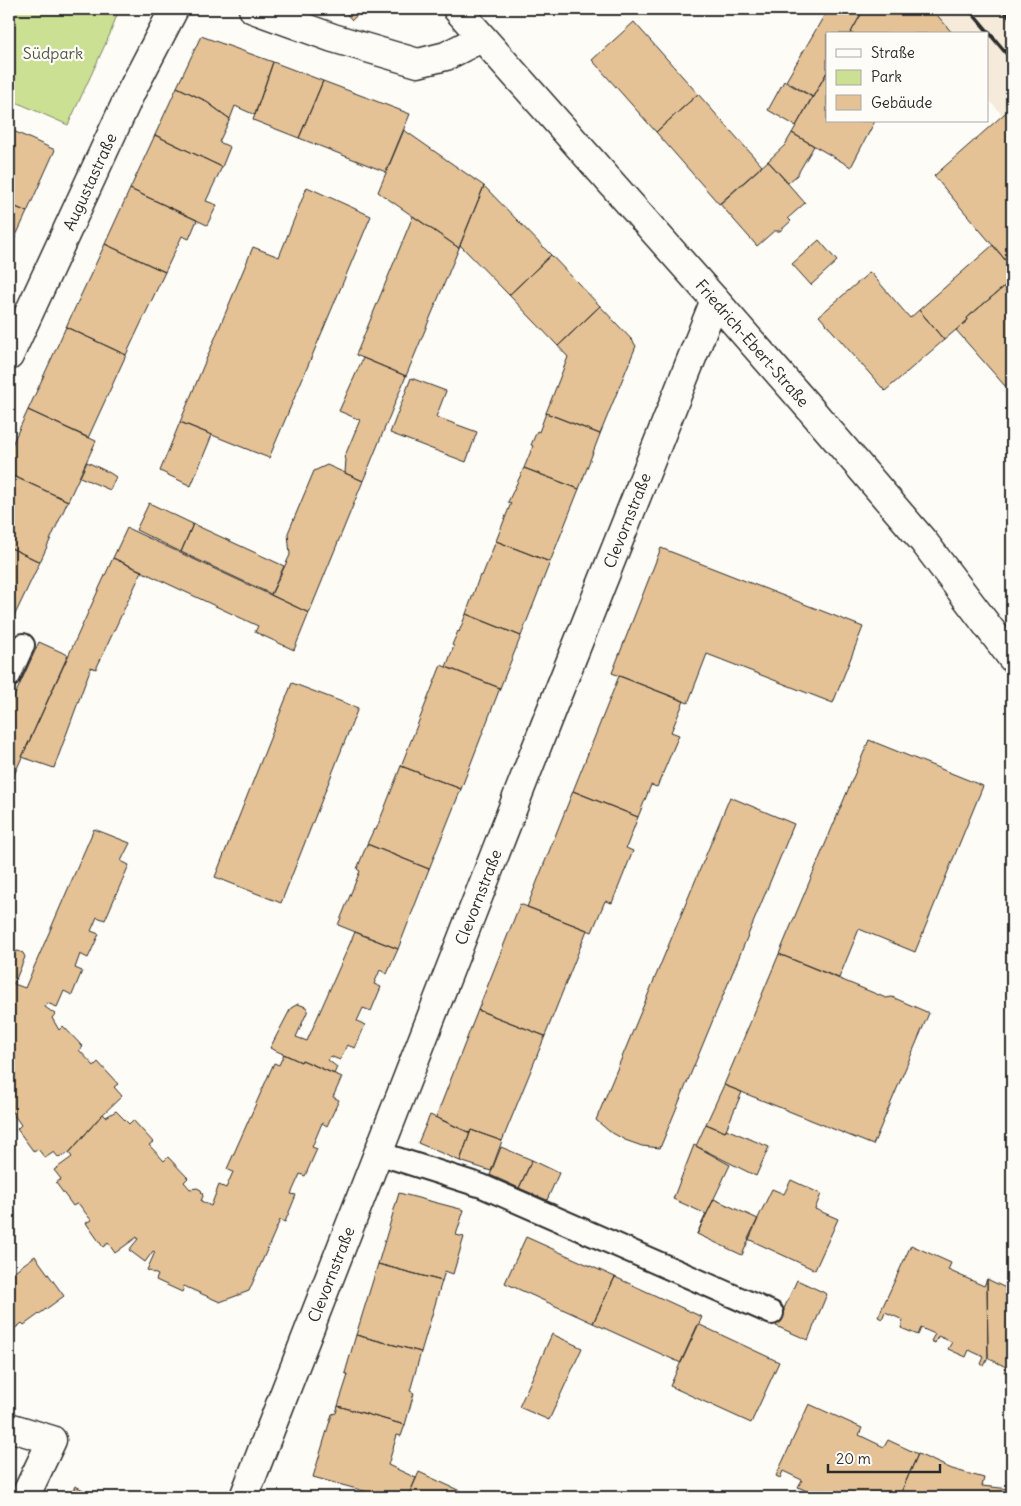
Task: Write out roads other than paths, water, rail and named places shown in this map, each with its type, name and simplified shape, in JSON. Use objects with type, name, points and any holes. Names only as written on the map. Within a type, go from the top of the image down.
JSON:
[{"type":"street","name":"Augustastraße","points":[[9,356],[132,90],[174,9]]},
{"type":"street","points":[[253,9],[333,38],[418,63],[446,56],[481,38]]},
{"type":"street","name":"Friedrich-Ebert-Straße","points":[[457,9],[715,300],[924,542],[1012,658]]},
{"type":"street","name":"Clevornstraße","points":[[244,1497],[542,732],[715,300]]},
{"type":"street","points":[[9,1426],[52,1440],[25,1497]]},
{"type":"lane","points":[[9,676],[23,645]]},
{"type":"lane","points":[[378,1153],[482,1186],[772,1313]]},
{"type":"railway","points":[[969,9],[1012,60]]},
{"type":"railway","points":[[1002,9],[1012,20]]},
{"type":"park label","name":"Südpark","points":[[53,53]]}]
